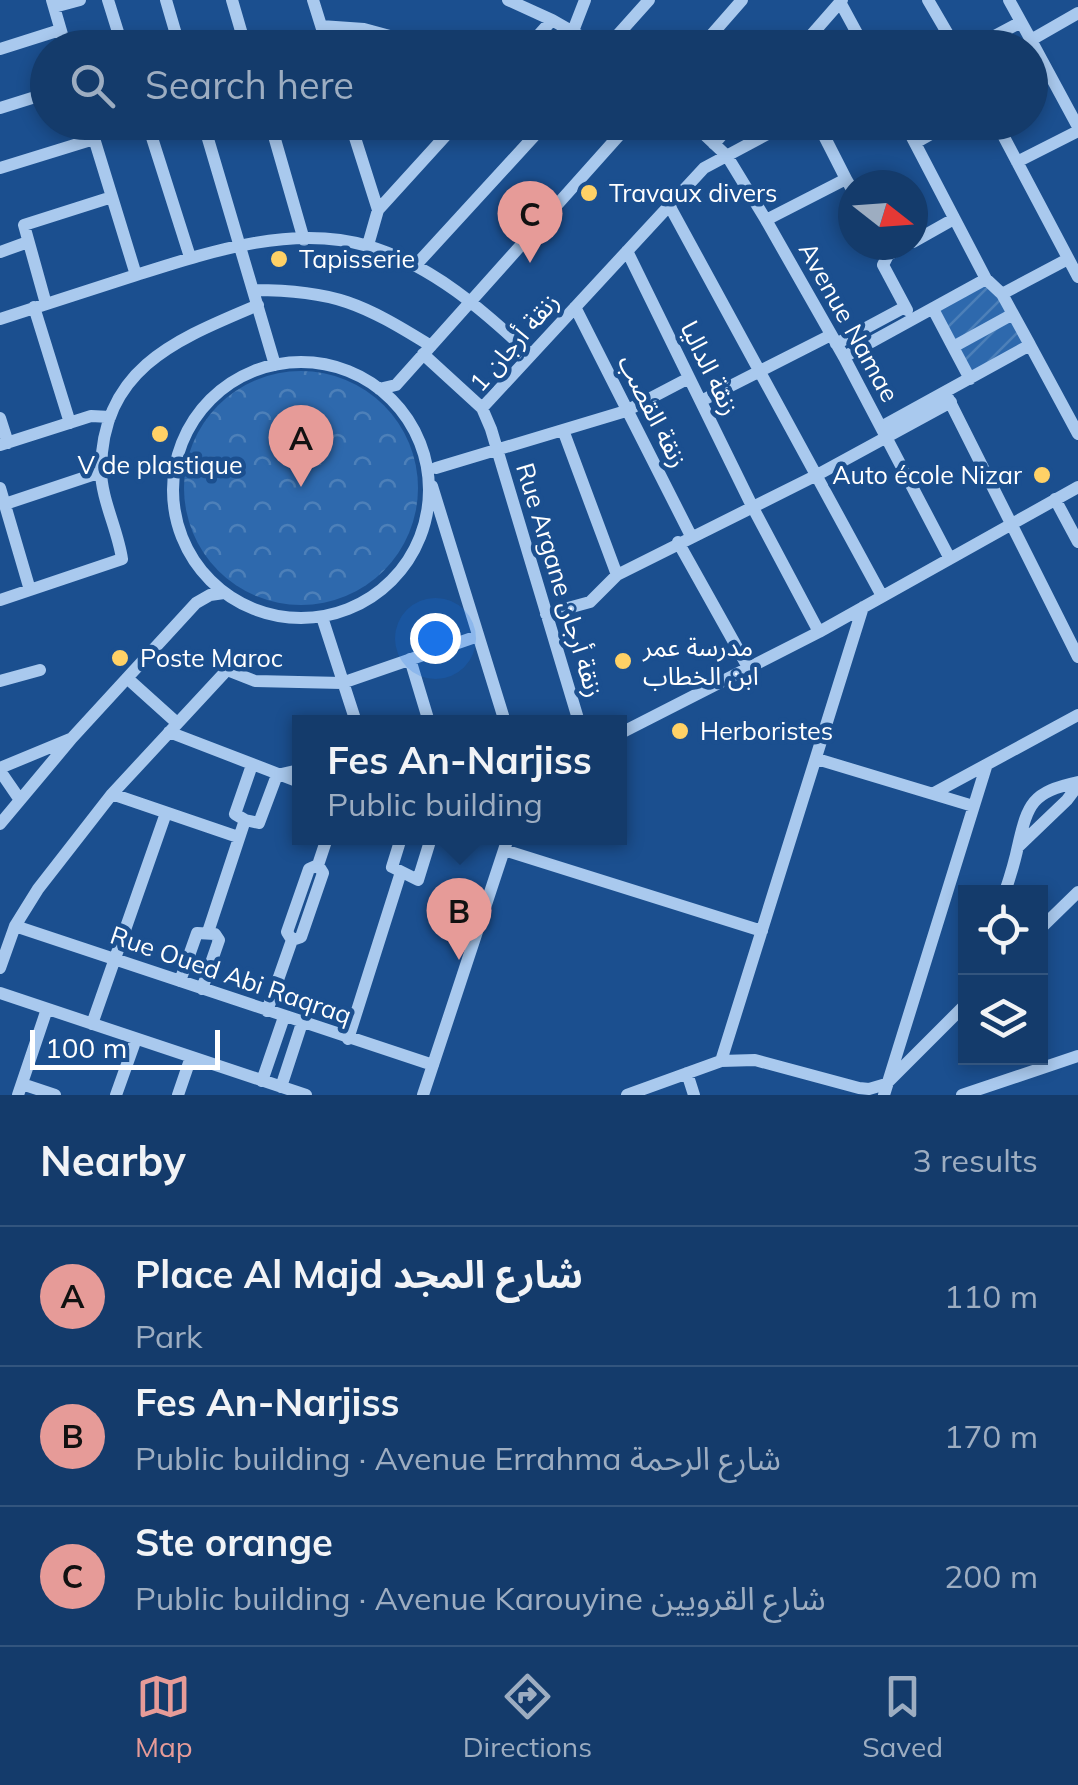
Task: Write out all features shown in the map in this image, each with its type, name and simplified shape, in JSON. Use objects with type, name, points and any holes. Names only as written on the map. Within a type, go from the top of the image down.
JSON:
[{"type":"street","points":[[60,30],[53,4],[80,0]]},
{"type":"street","points":[[108,0],[117,30]]},
{"type":"street","points":[[166,0],[175,30]]},
{"type":"street","points":[[232,0],[240,30]]},
{"type":"street","points":[[313,0],[322,30]]},
{"type":"street","points":[[508,0],[571,30]]},
{"type":"street","points":[[573,30],[585,0]]},
{"type":"street","points":[[621,30],[650,0]]},
{"type":"street","points":[[716,30],[742,0]]},
{"type":"street","points":[[928,0],[946,30]]},
{"type":"street","points":[[1009,0],[1025,30]]},
{"type":"street","points":[[816,30],[841,1],[856,30]]},
{"type":"street","points":[[1048,30],[1078,13]]},
{"type":"street","points":[[543,30],[552,20]]},
{"type":"street","points":[[1006,30],[1021,22]]},
{"type":"street","points":[[321,26],[368,30]]},
{"type":"street","points":[[0,49],[30,40]]},
{"type":"street","points":[[1017,162],[1078,129],[1048,72]]},
{"type":"street","points":[[0,108],[30,99]]},
{"type":"street","points":[[0,168],[91,140]]},
{"type":"street","points":[[94,140],[136,276]]},
{"type":"street","points":[[153,140],[190,258]]},
{"type":"street","points":[[208,140],[276,365]]},
{"type":"street","points":[[278,140],[304,240]]},
{"type":"street","points":[[356,140],[378,210]]},
{"type":"street","points":[[368,246],[378,210],[442,140]]},
{"type":"street","points":[[415,266],[530,140]]},
{"type":"street","points":[[379,389],[396,385],[616,140]]},
{"type":"street","name":"Avenue Namae","points":[[710,140],[727,156],[766,220],[949,557]]},
{"type":"street","points":[[714,144],[718,140]]},
{"type":"street","name":"زنقة أرجان 1","points":[[498,451],[482,408],[704,168],[757,140]]},
{"type":"street","points":[[826,140],[842,170]]},
{"type":"street","points":[[919,140],[915,142],[952,220],[986,280],[1002,294],[1078,434]]},
{"type":"street","points":[[1005,140],[1078,277]]},
{"type":"street","points":[[766,220],[838,190]]},
{"type":"street","points":[[70,422],[24,225],[112,197]]},
{"type":"street","points":[[669,206],[882,596]]},
{"type":"street","points":[[928,233],[952,220]]},
{"type":"street","points":[[0,319],[240,244],[338,240],[368,246],[415,266],[470,301],[531,354]]},
{"type":"street","points":[[0,252],[28,242]]},
{"type":"street","name":"زنقة الداليا","points":[[626,251],[819,632]]},
{"type":"street","points":[[1002,294],[1068,259]]},
{"type":"street","points":[[884,260],[883,265],[909,313]]},
{"type":"street","points":[[701,401],[759,372],[837,345],[909,313],[932,309],[986,280]]},
{"type":"street","points":[[254,290],[293,290],[374,310],[427,350],[482,408]]},
{"type":"street","points":[[0,600],[122,559],[101,472],[110,418],[125,384],[146,364],[205,328],[258,305]]},
{"type":"street","name":"زنقة القصب","points":[[575,306],[749,669]]},
{"type":"street","points":[[932,309],[970,378]]},
{"type":"street","points":[[953,347],[1013,314]]},
{"type":"street","points":[[546,614],[590,602],[617,575],[817,475],[883,432],[948,397],[970,378],[1030,345]]},
{"type":"street","points":[[431,469],[424,522],[403,567],[372,596],[322,616],[277,616],[253,609],[224,593],[205,576],[185,544],[175,512],[174,474],[181,446],[194,420],[216,394],[244,376],[276,365],[304,362],[354,374],[379,389],[413,430],[431,469],[442,523],[503,715]]},
{"type":"street","points":[[431,469],[626,410],[690,378]]},
{"type":"street","points":[[395,404],[396,385]]},
{"type":"street","points":[[948,397],[1078,657]]},
{"type":"street","points":[[0,418],[4,444],[91,416],[110,418]]},
{"type":"street","points":[[563,430],[617,575]]},
{"type":"street","name":"Rue Argane زنقة أرجان","points":[[498,451],[577,715]]},
{"type":"street","points":[[5,504],[101,472]]},
{"type":"street","points":[[627,730],[819,632],[1078,487]]},
{"type":"street","points":[[0,488],[30,590]]},
{"type":"street","points":[[1055,499],[1078,542]]},
{"type":"street","points":[[0,824],[72,738],[196,603],[205,576]]},
{"type":"street","points":[[196,603],[224,593]]},
{"type":"street","points":[[721,1061],[863,607]]},
{"type":"street","points":[[322,616],[353,715]]},
{"type":"street","points":[[0,968],[15,926],[38,889],[112,794],[226,670],[255,681],[342,684],[478,636]]},
{"type":"street","points":[[410,659],[427,715]]},
{"type":"street","points":[[0,681],[40,670]]},
{"type":"street","points":[[127,678],[173,728],[292,780]]},
{"type":"street","points":[[934,793],[1078,715]]},
{"type":"street","points":[[20,800],[0,769],[72,738]]},
{"type":"street","points":[[817,758],[974,806]]},
{"type":"street","points":[[252,765],[235,814],[245,820],[259,823],[276,775]]},
{"type":"street","points":[[885,1089],[986,767]]},
{"type":"street","points":[[276,775],[292,772]]},
{"type":"street","points":[[1018,847],[1078,783]]},
{"type":"street","points":[[1007,885],[1031,803],[1060,786],[1078,783]]},
{"type":"street","points":[[112,794],[238,837]]},
{"type":"street","points":[[92,1024],[166,813]]},
{"type":"street","points":[[208,932],[245,820]]},
{"type":"street","points":[[267,1010],[292,940],[301,937],[323,873],[318,864],[325,845]]},
{"type":"street","points":[[400,845],[392,867],[418,880],[429,845]]},
{"type":"street","points":[[424,1095],[506,845]]},
{"type":"street","points":[[509,845],[762,931]]},
{"type":"street","points":[[348,1039],[402,872]]},
{"type":"street","points":[[1048,921],[1078,892]]},
{"type":"street","name":"Rue Oued Abi Raqraq","points":[[15,926],[433,1065]]},
{"type":"street","points":[[180,981],[197,933],[208,932],[219,940],[202,988]]},
{"type":"street","points":[[0,994],[306,1095]]},
{"type":"street","points":[[47,1009],[20,1090],[54,1095]]},
{"type":"street","points":[[627,1095],[721,1061],[755,1060],[859,1088],[885,1089],[958,1012]]},
{"type":"street","points":[[262,1081],[284,1017]]},
{"type":"street","points":[[284,1090],[302,1024]]},
{"type":"street","points":[[116,1095],[136,1039]]},
{"type":"street","points":[[962,1095],[1078,1056]]},
{"type":"street","points":[[178,1095],[191,1057]]},
{"type":"street","points":[[687,1073],[694,1095]]},
{"type":"green space","points":[[986,279],[1030,345],[970,379],[933,309]]},
{"type":"green space","points":[[301,371],[346,380],[384,405],[409,443],[418,488],[409,533],[384,571],[346,596],[301,605],[256,596],[218,571],[193,533],[184,488],[193,443],[218,405],[256,380]]},
{"type":"place","name":"Travaux divers","points":[[589,193]]},
{"type":"place","name":"Tapisserie","points":[[279,259]]},
{"type":"place","name":"Ste orange","points":[[530,263]]},
{"type":"place","name":"V de plastique","points":[[160,434]]},
{"type":"place","name":"Auto école Nizar","points":[[1042,475]]},
{"type":"place","name":"Place Al Majd شارع المجد","points":[[301,487]]},
{"type":"place","name":"Poste Maroc","points":[[120,658]]},
{"type":"place","name":"مدرسة عمر ابن الخطاب","points":[[623,661]]},
{"type":"place","name":"Herboristes","points":[[680,731]]},
{"type":"place","name":"Fes An-Narjiss","points":[[459,960]]}]
